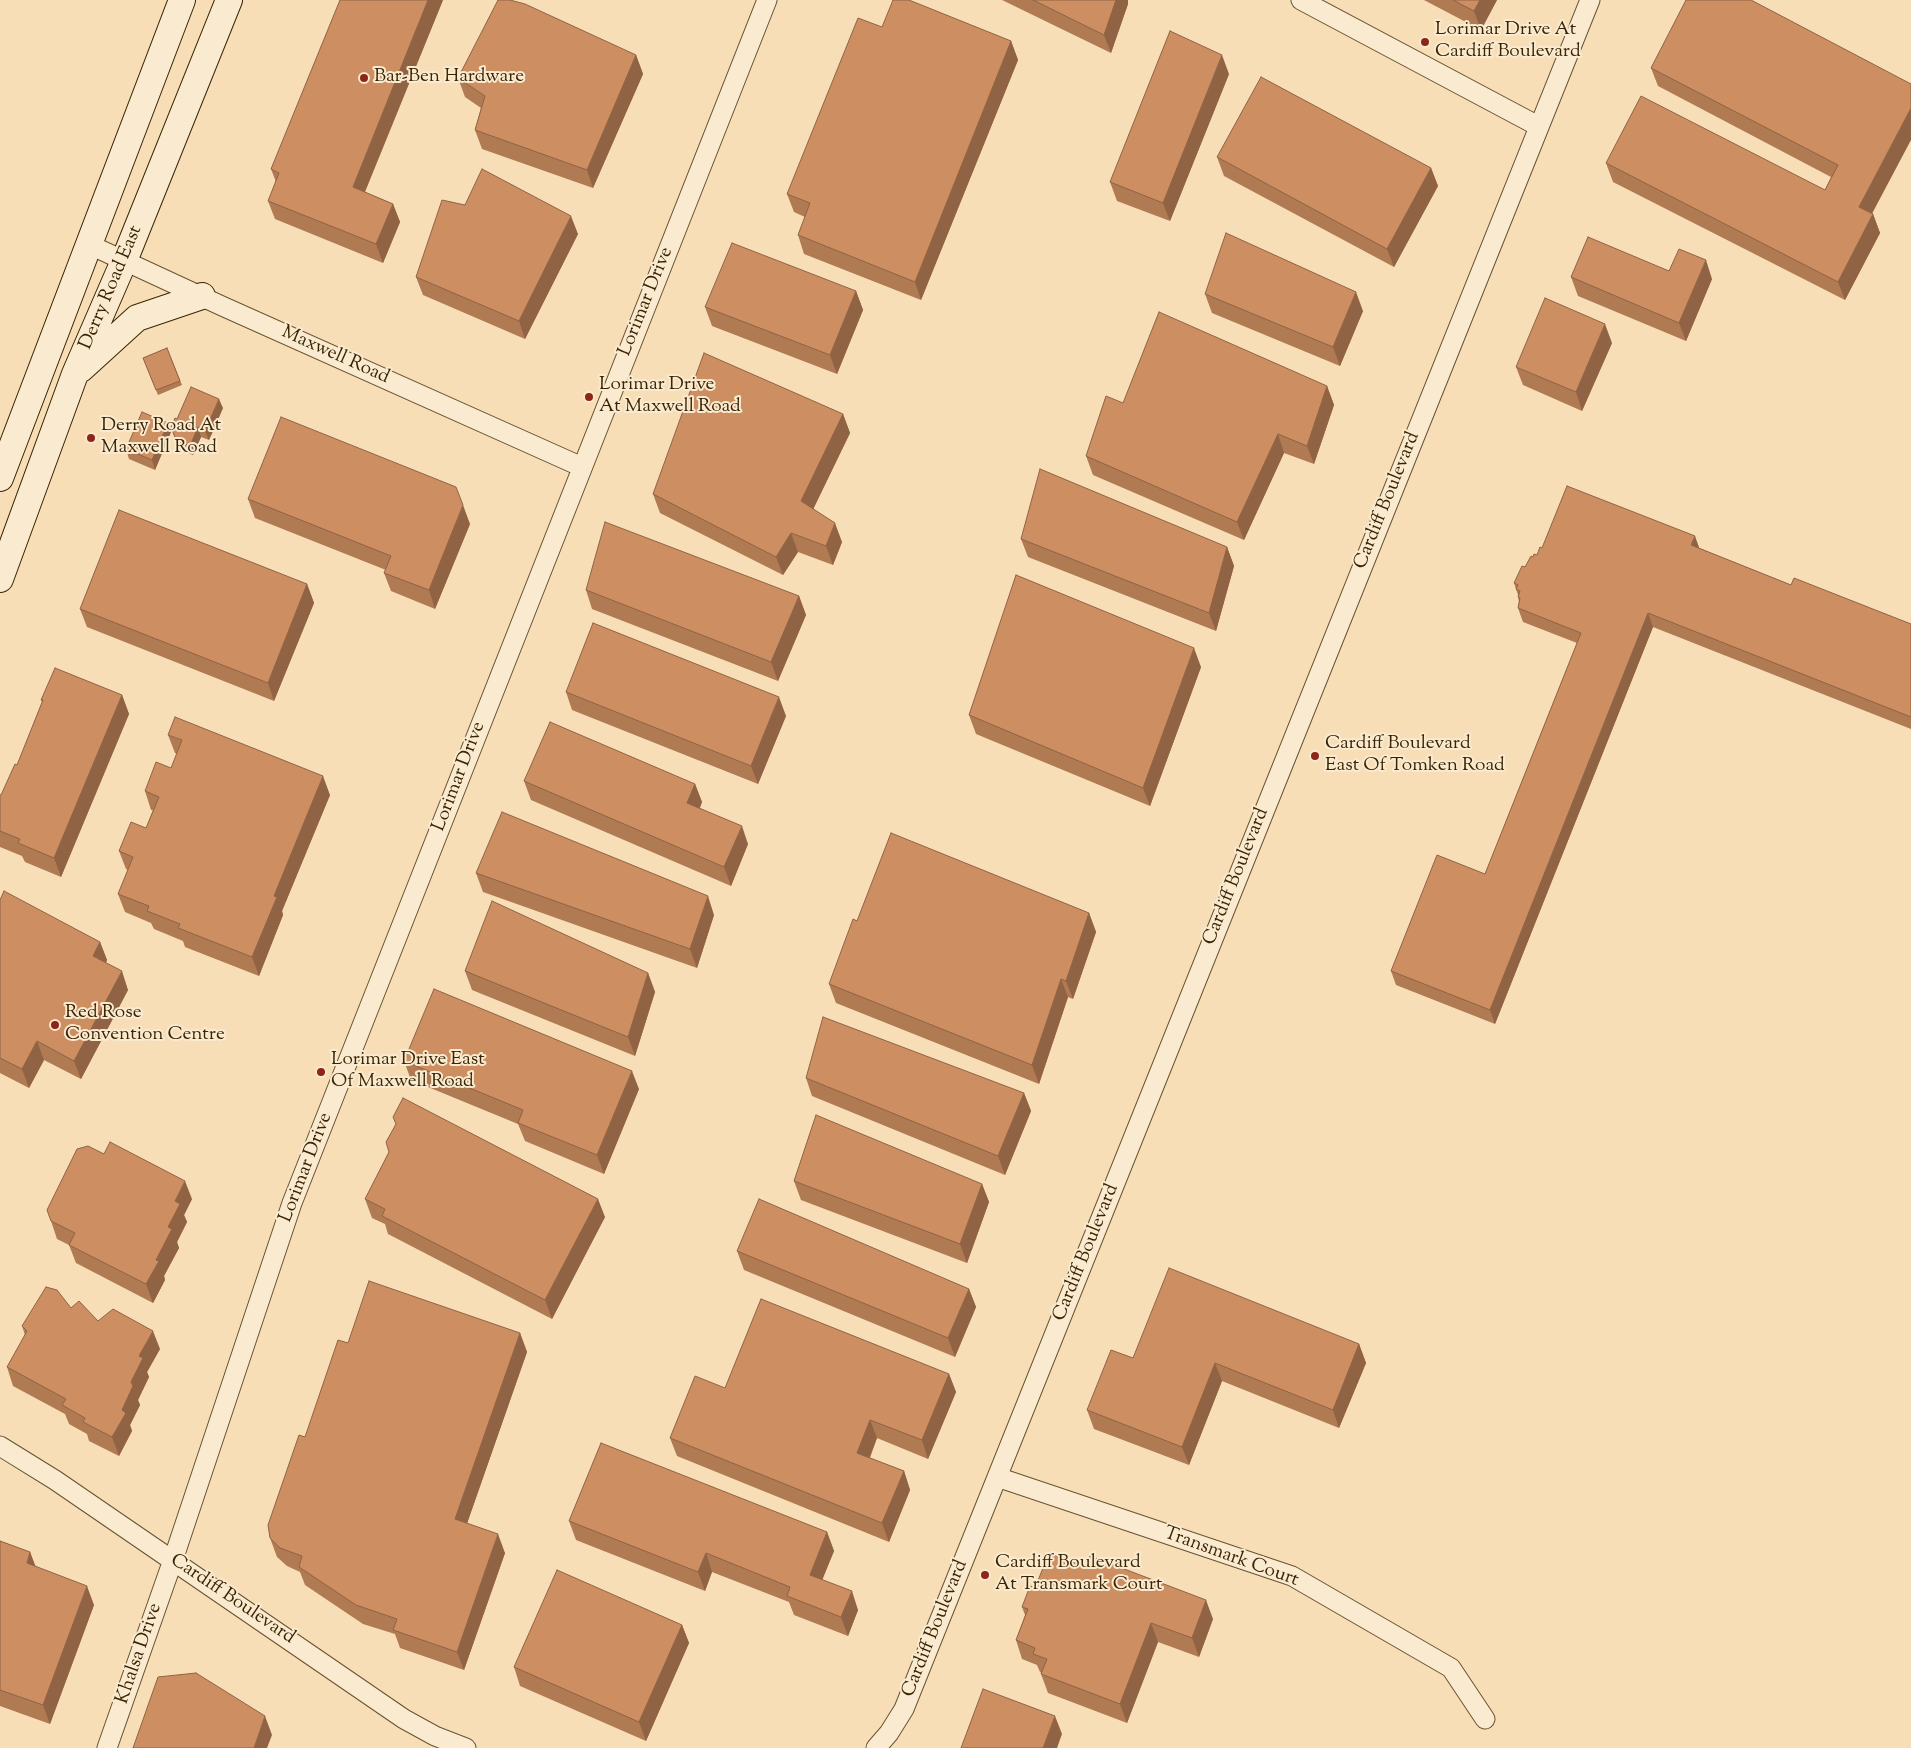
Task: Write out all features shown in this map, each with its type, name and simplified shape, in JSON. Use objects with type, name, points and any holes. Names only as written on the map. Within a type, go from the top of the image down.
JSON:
[{"type":"main road","name":"Derry Road East","points":[[0,478],[182,0]]},
{"type":"main road","name":"Derry Road East","points":[[0,579],[75,374],[124,261],[229,0]]},
{"type":"main road","points":[[75,374],[137,318],[202,296]]},
{"type":"street","name":"Lorimar Drive","points":[[173,1560],[292,1203],[767,0]]},
{"type":"street","points":[[1301,0],[1538,126]]},
{"type":"street","name":"Cardiff Boulevard","points":[[876,1748],[889,1733],[904,1709],[1590,0]]},
{"type":"street","name":"Maxwell Road","points":[[88,244],[582,467]]},
{"type":"street","name":"Cardiff Boulevard","points":[[0,1446],[55,1480],[404,1719],[436,1736],[466,1748]]},
{"type":"street","name":"Transmark Court","points":[[996,1477],[1292,1576],[1451,1668],[1485,1719]]},
{"type":"street","name":"Khalsa Drive","points":[[107,1748],[173,1560]]},
{"type":"building","points":[[340,0],[428,0],[353,187],[393,204],[376,244],[268,201],[279,173],[271,169]]},
{"type":"building","points":[[498,0],[510,0],[525,4],[636,55],[587,170],[475,130],[485,96],[458,78]]},
{"type":"building","points":[[893,0],[909,0],[1011,41],[915,282],[798,235],[810,203],[787,194],[858,18],[882,27]]},
{"type":"building","points":[[1033,0],[1116,0],[1104,35]]},
{"type":"building","points":[[1453,0],[1480,0],[1474,11]]},
{"type":"building","points":[[1686,0],[1751,0],[1911,84],[1911,108],[1859,207],[1873,214],[1838,282],[1606,163],[1641,96],[1825,190],[1838,165],[1651,68]]},
{"type":"building","points":[[1170,31],[1222,55],[1163,203],[1110,182]]},
{"type":"building","points":[[1261,77],[1431,168],[1387,249],[1217,157]]},
{"type":"building","points":[[482,169],[571,216],[519,321],[416,277],[442,200],[465,205]]},
{"type":"building","points":[[1226,233],[1356,292],[1333,347],[1205,294]]},
{"type":"building","points":[[1588,237],[1669,271],[1679,249],[1706,260],[1679,323],[1571,277]]},
{"type":"building","points":[[732,243],[856,291],[830,355],[705,307]]},
{"type":"building","points":[[1545,298],[1605,324],[1576,392],[1516,367]]},
{"type":"building","points":[[1159,312],[1327,386],[1307,446],[1278,434],[1237,522],[1086,456],[1106,396],[1123,403]]},
{"type":"building","points":[[167,348],[180,381],[156,390],[143,358]]},
{"type":"building","points":[[704,353],[843,414],[801,501],[835,523],[826,546],[791,533],[776,557],[653,494]]},
{"type":"building","points":[[191,387],[219,399],[205,431],[198,427],[190,446],[176,440],[171,427],[175,418],[177,419]]},
{"type":"building","points":[[142,412],[168,423],[152,460],[126,449]]},
{"type":"building","points":[[281,417],[456,487],[463,505],[429,590],[384,573],[391,556],[248,499]]},
{"type":"building","points":[[1040,469],[1227,547],[1209,613],[1021,539]]},
{"type":"building","points":[[1567,486],[1695,536],[1691,545],[1791,585],[1794,578],[1911,624],[1911,717],[1648,613],[1490,1010],[1391,971],[1437,855],[1485,874],[1581,633],[1518,608],[1520,591],[1516,589],[1518,585],[1514,583],[1522,566],[1525,567],[1531,556],[1537,555],[1540,547],[1542,548]]},
{"type":"building","points":[[119,510],[307,584],[268,683],[80,609]]},
{"type":"building","points":[[605,522],[799,596],[771,662],[586,590]]},
{"type":"building","points":[[1016,575],[1194,648],[1143,788],[969,715]]},
{"type":"building","points":[[593,623],[779,697],[751,766],[566,692]]},
{"type":"building","points":[[55,668],[122,695],[54,858],[18,843],[20,839],[0,831],[0,795],[15,764],[17,765]]},
{"type":"building","points":[[175,717],[323,776],[274,896],[277,897],[252,957],[178,928],[180,924],[147,911],[149,906],[118,894],[133,857],[119,851],[131,822],[146,828],[159,797],[145,791],[156,762],[171,768],[182,740],[168,735]]},
{"type":"building","points":[[550,722],[695,784],[687,803],[742,826],[724,867],[524,781]]},
{"type":"building","points":[[502,812],[708,896],[690,949],[476,873]]},
{"type":"building","points":[[891,833],[1089,913],[1066,981],[1061,979],[1032,1065],[829,984],[853,919],[857,921]]},
{"type":"building","name":"Red Rose Convention Centre","points":[[4,891],[100,942],[93,956],[122,971],[74,1061],[37,1041],[22,1069],[0,1058],[0,900]]},
{"type":"building","points":[[492,901],[648,973],[628,1037],[465,971]]},
{"type":"building","points":[[434,989],[632,1071],[597,1155],[518,1123],[523,1110],[404,1061]]},
{"type":"building","points":[[823,1017],[1024,1093],[998,1156],[806,1078]]},
{"type":"building","points":[[403,1098],[598,1199],[545,1300],[382,1216],[385,1209],[365,1199],[389,1152],[386,1142],[396,1124],[393,1117]]},
{"type":"building","points":[[816,1115],[982,1184],[960,1244],[794,1181]]},
{"type":"building","points":[[110,1142],[185,1181],[175,1201],[180,1204],[168,1227],[172,1229],[156,1260],[159,1261],[146,1284],[69,1245],[75,1233],[51,1221],[47,1210],[77,1149],[88,1146],[104,1154]]},
{"type":"building","points":[[759,1199],[969,1289],[948,1338],[737,1251]]},
{"type":"building","points":[[1169,1268],[1359,1344],[1333,1410],[1215,1363],[1182,1447],[1087,1410],[1111,1350],[1133,1358]]},
{"type":"building","points":[[369,1281],[520,1333],[455,1519],[498,1534],[457,1652],[393,1630],[397,1619],[356,1605],[299,1567],[302,1556],[280,1548],[270,1538],[268,1525],[299,1435],[305,1437],[338,1340],[348,1343]]},
{"type":"building","points":[[46,1287],[57,1290],[71,1308],[79,1301],[98,1321],[113,1309],[153,1331],[139,1356],[143,1358],[131,1382],[133,1386],[122,1410],[126,1413],[112,1437],[83,1422],[85,1418],[62,1405],[66,1399],[7,1367],[27,1331],[22,1326]]},
{"type":"building","points":[[761,1299],[949,1374],[922,1440],[870,1420],[857,1453],[904,1471],[882,1523],[670,1438],[695,1376],[725,1388]]},
{"type":"building","points":[[601,1443],[827,1532],[810,1575],[852,1591],[841,1617],[787,1596],[790,1587],[706,1553],[698,1572],[569,1521]]},
{"type":"building","points":[[0,1541],[30,1552],[27,1563],[87,1586],[43,1705],[0,1690]]},
{"type":"building","points":[[1049,1553],[1085,1567],[1090,1556],[1206,1600],[1192,1638],[1151,1623],[1120,1704],[1041,1674],[1047,1659],[1033,1654],[1035,1648],[1016,1640],[1028,1609],[1022,1607],[1030,1586],[1035,1588]]},
{"type":"building","points":[[557,1570],[682,1625],[639,1722],[514,1667]]},
{"type":"building","points":[[196,1673],[265,1716],[254,1748],[133,1748],[158,1677]]},
{"type":"building","points":[[983,1689],[1055,1716],[1043,1748],[961,1748]]},
{"type":"place","name":"Lorimar Drive At Cardiff Boulevard","points":[[1425,42]]},
{"type":"place","name":"Bar-Ben Hardware","points":[[364,78]]},
{"type":"place","name":"Lorimar Drive At Maxwell Road","points":[[589,397]]},
{"type":"place","name":"Derry Road At Maxwell Road","points":[[91,438]]},
{"type":"place","name":"Cardiff Boulevard East Of Tomken Road","points":[[1315,756]]},
{"type":"place","name":"Red Rose Convention Centre","points":[[55,1025]]},
{"type":"place","name":"Lorimar Drive East Of Maxwell Road","points":[[321,1072]]},
{"type":"place","name":"Cardiff Boulevard At Transmark Court","points":[[985,1575]]}]
